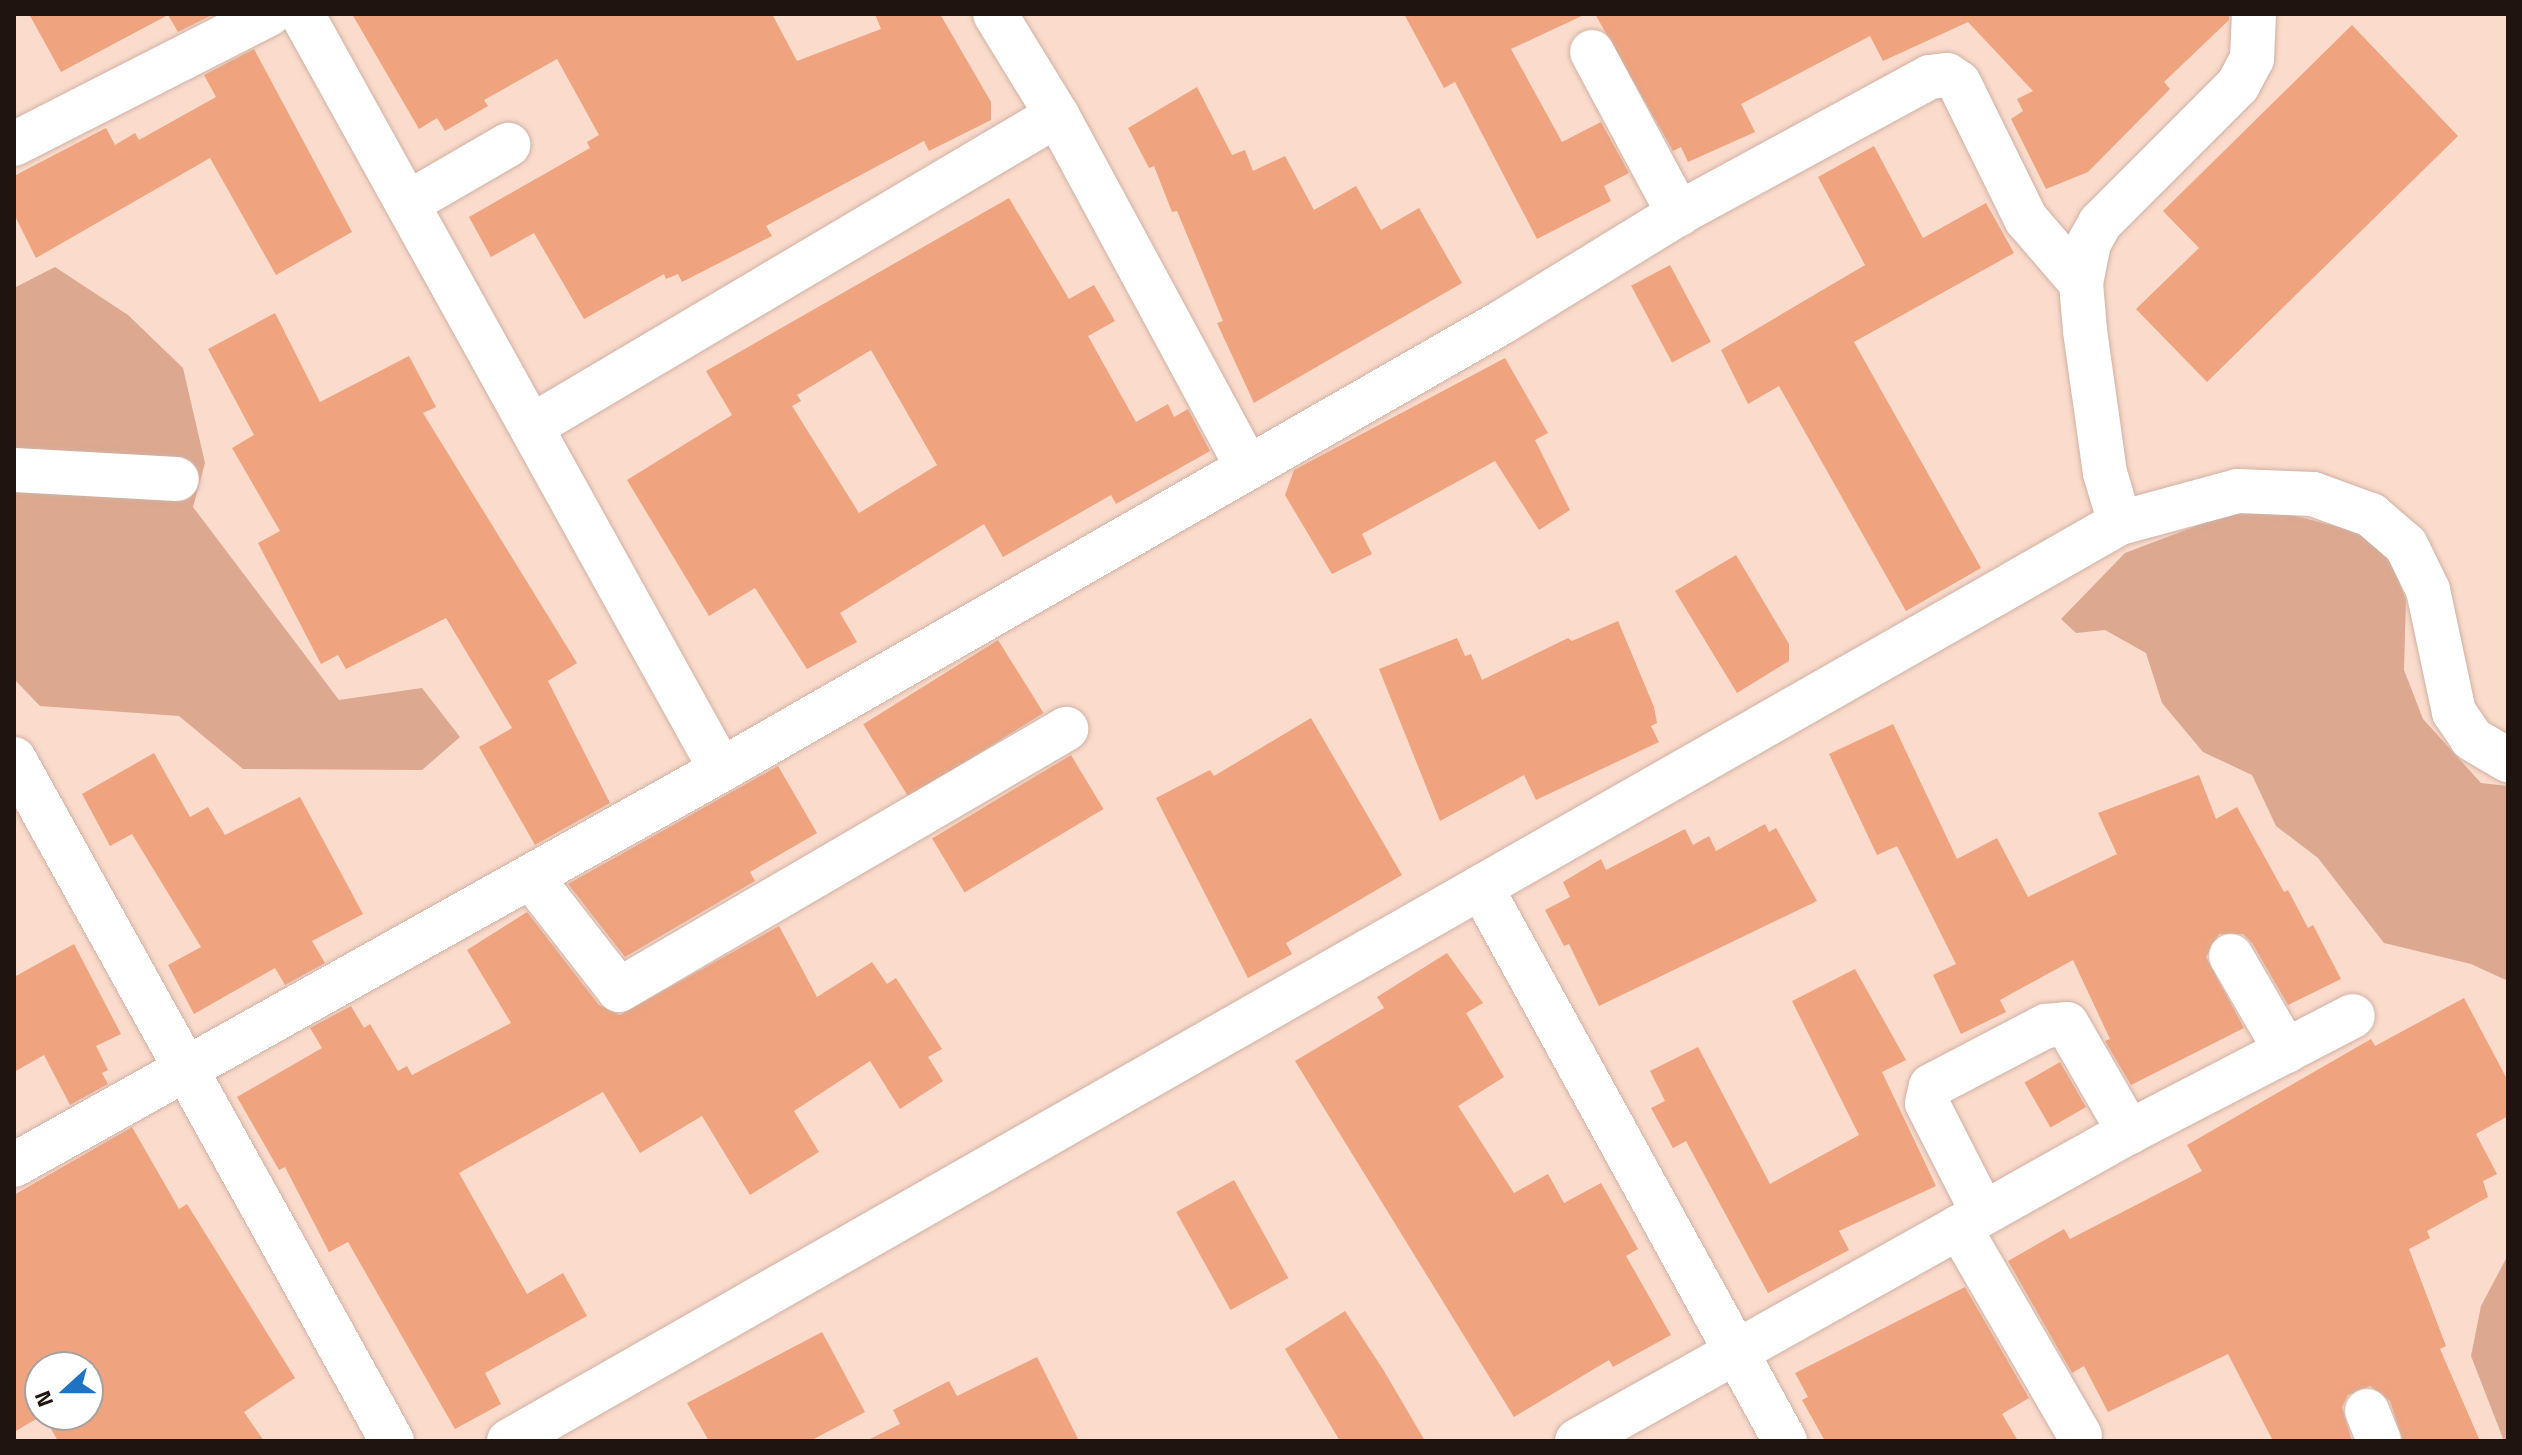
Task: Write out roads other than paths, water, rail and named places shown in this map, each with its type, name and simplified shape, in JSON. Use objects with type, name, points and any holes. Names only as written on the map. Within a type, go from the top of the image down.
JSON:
[{"type":"street","points":[[14,144],[269,14]]},
{"type":"street","points":[[302,14],[721,770]]},
{"type":"street","points":[[995,14],[1057,115],[1248,468]]},
{"type":"street","points":[[2120,523],[2105,473],[2081,283],[2089,243],[2100,223],[2238,85],[2252,59],[2254,14]]},
{"type":"street","points":[[1592,52],[1679,214]]},
{"type":"street","points":[[14,1165],[721,770],[1248,468],[1679,214],[1930,77],[1947,75],[1959,83],[2026,219],[2081,283]]},
{"type":"street","points":[[532,426],[1057,115]]},
{"type":"street","points":[[408,203],[508,145]]},
{"type":"street","points":[[14,470],[177,479]]},
{"type":"street","points":[[509,1441],[2120,523],[2238,491],[2313,494],[2371,515],[2406,545],[2428,590],[2454,712],[2472,739],[2508,760]]},
{"type":"street","points":[[531,877],[619,990],[1066,729]]},
{"type":"street","points":[[14,759],[392,1441]]},
{"type":"street","points":[[1481,887],[1733,1352],[1785,1441]]},
{"type":"street","points":[[2231,956],[2286,1051]]},
{"type":"street","points":[[1577,1441],[2129,1132],[2353,1016]]},
{"type":"street","points":[[2080,1436],[1971,1220],[1927,1103],[1931,1086],[2046,1026],[2067,1024],[2129,1132]]}]
